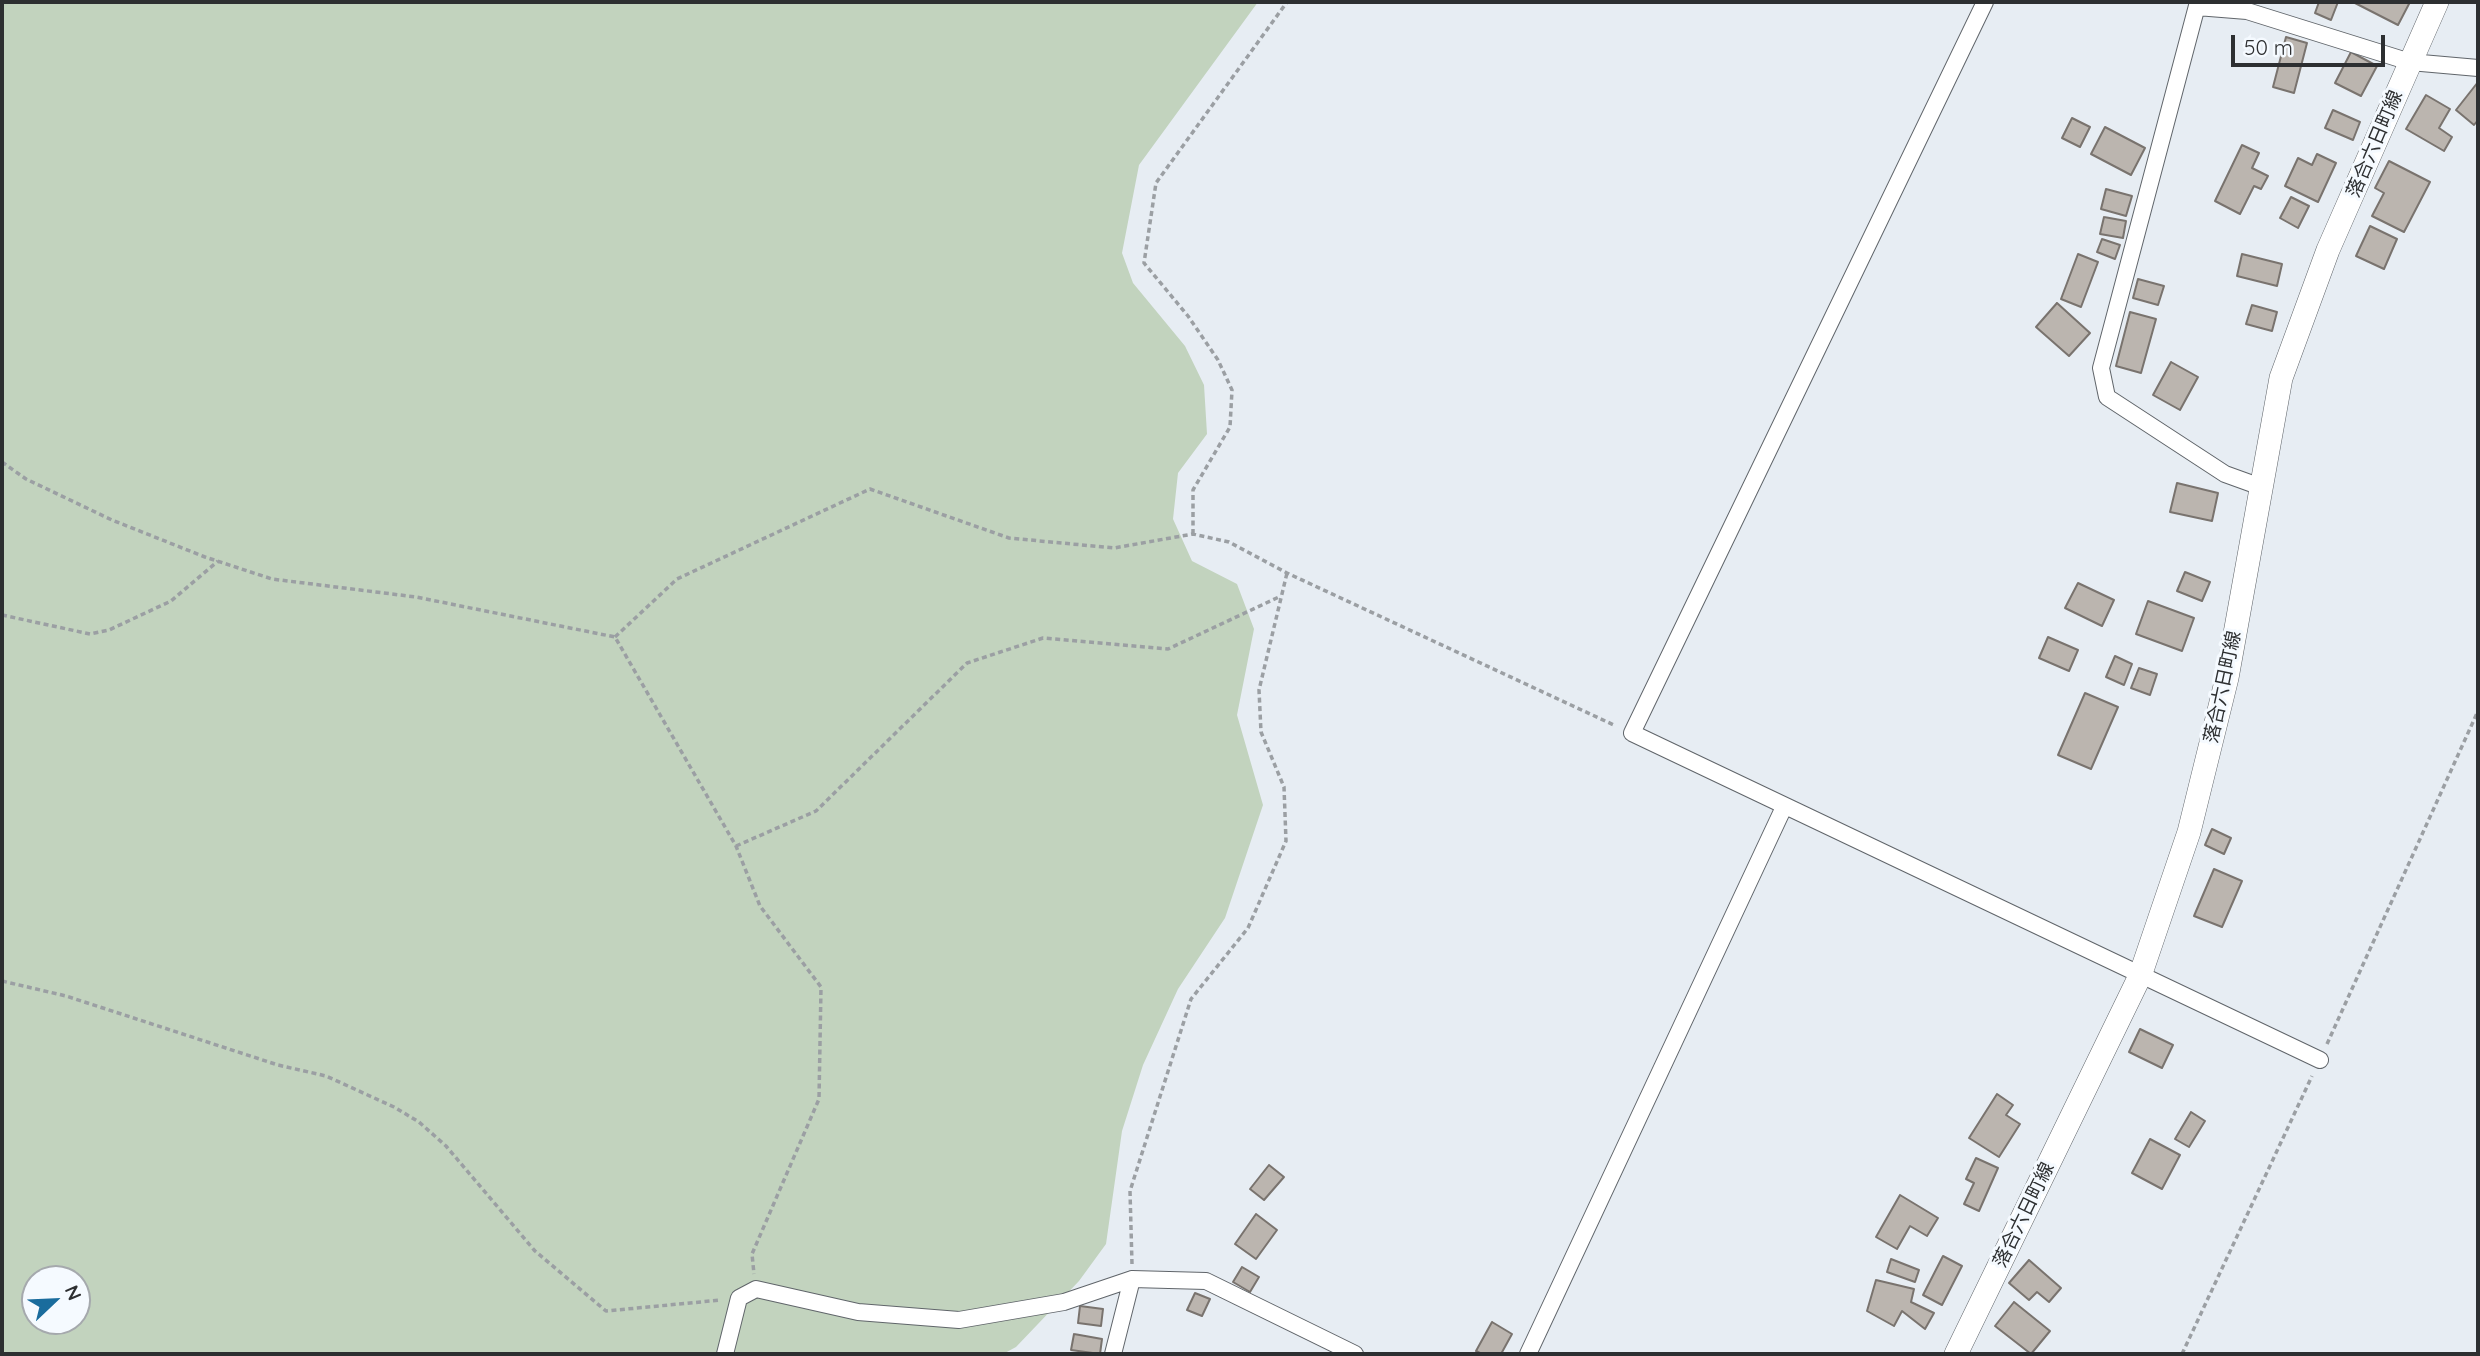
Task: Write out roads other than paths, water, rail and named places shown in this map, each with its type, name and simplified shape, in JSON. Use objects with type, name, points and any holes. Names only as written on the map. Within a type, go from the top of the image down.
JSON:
[{"type":"main road","name":"落合六日町線","points":[[1956,1354],[2140,976],[2189,832],[2227,678],[2281,378],[2328,250],[2437,2]]},
{"type":"street","points":[[1985,2],[1632,733],[2320,1060]]},
{"type":"street","points":[[2260,487],[2225,474],[2107,397],[2101,368],[2197,4],[2248,11],[2410,62],[2478,68]]},
{"type":"street","points":[[1528,1354],[1784,807]]},
{"type":"street","points":[[1113,1354],[1132,1279]]},
{"type":"street","points":[[725,1354],[739,1298],[756,1289],[858,1312],[959,1320],[1064,1302],[1132,1279],[1206,1281],[1355,1354]]}]
